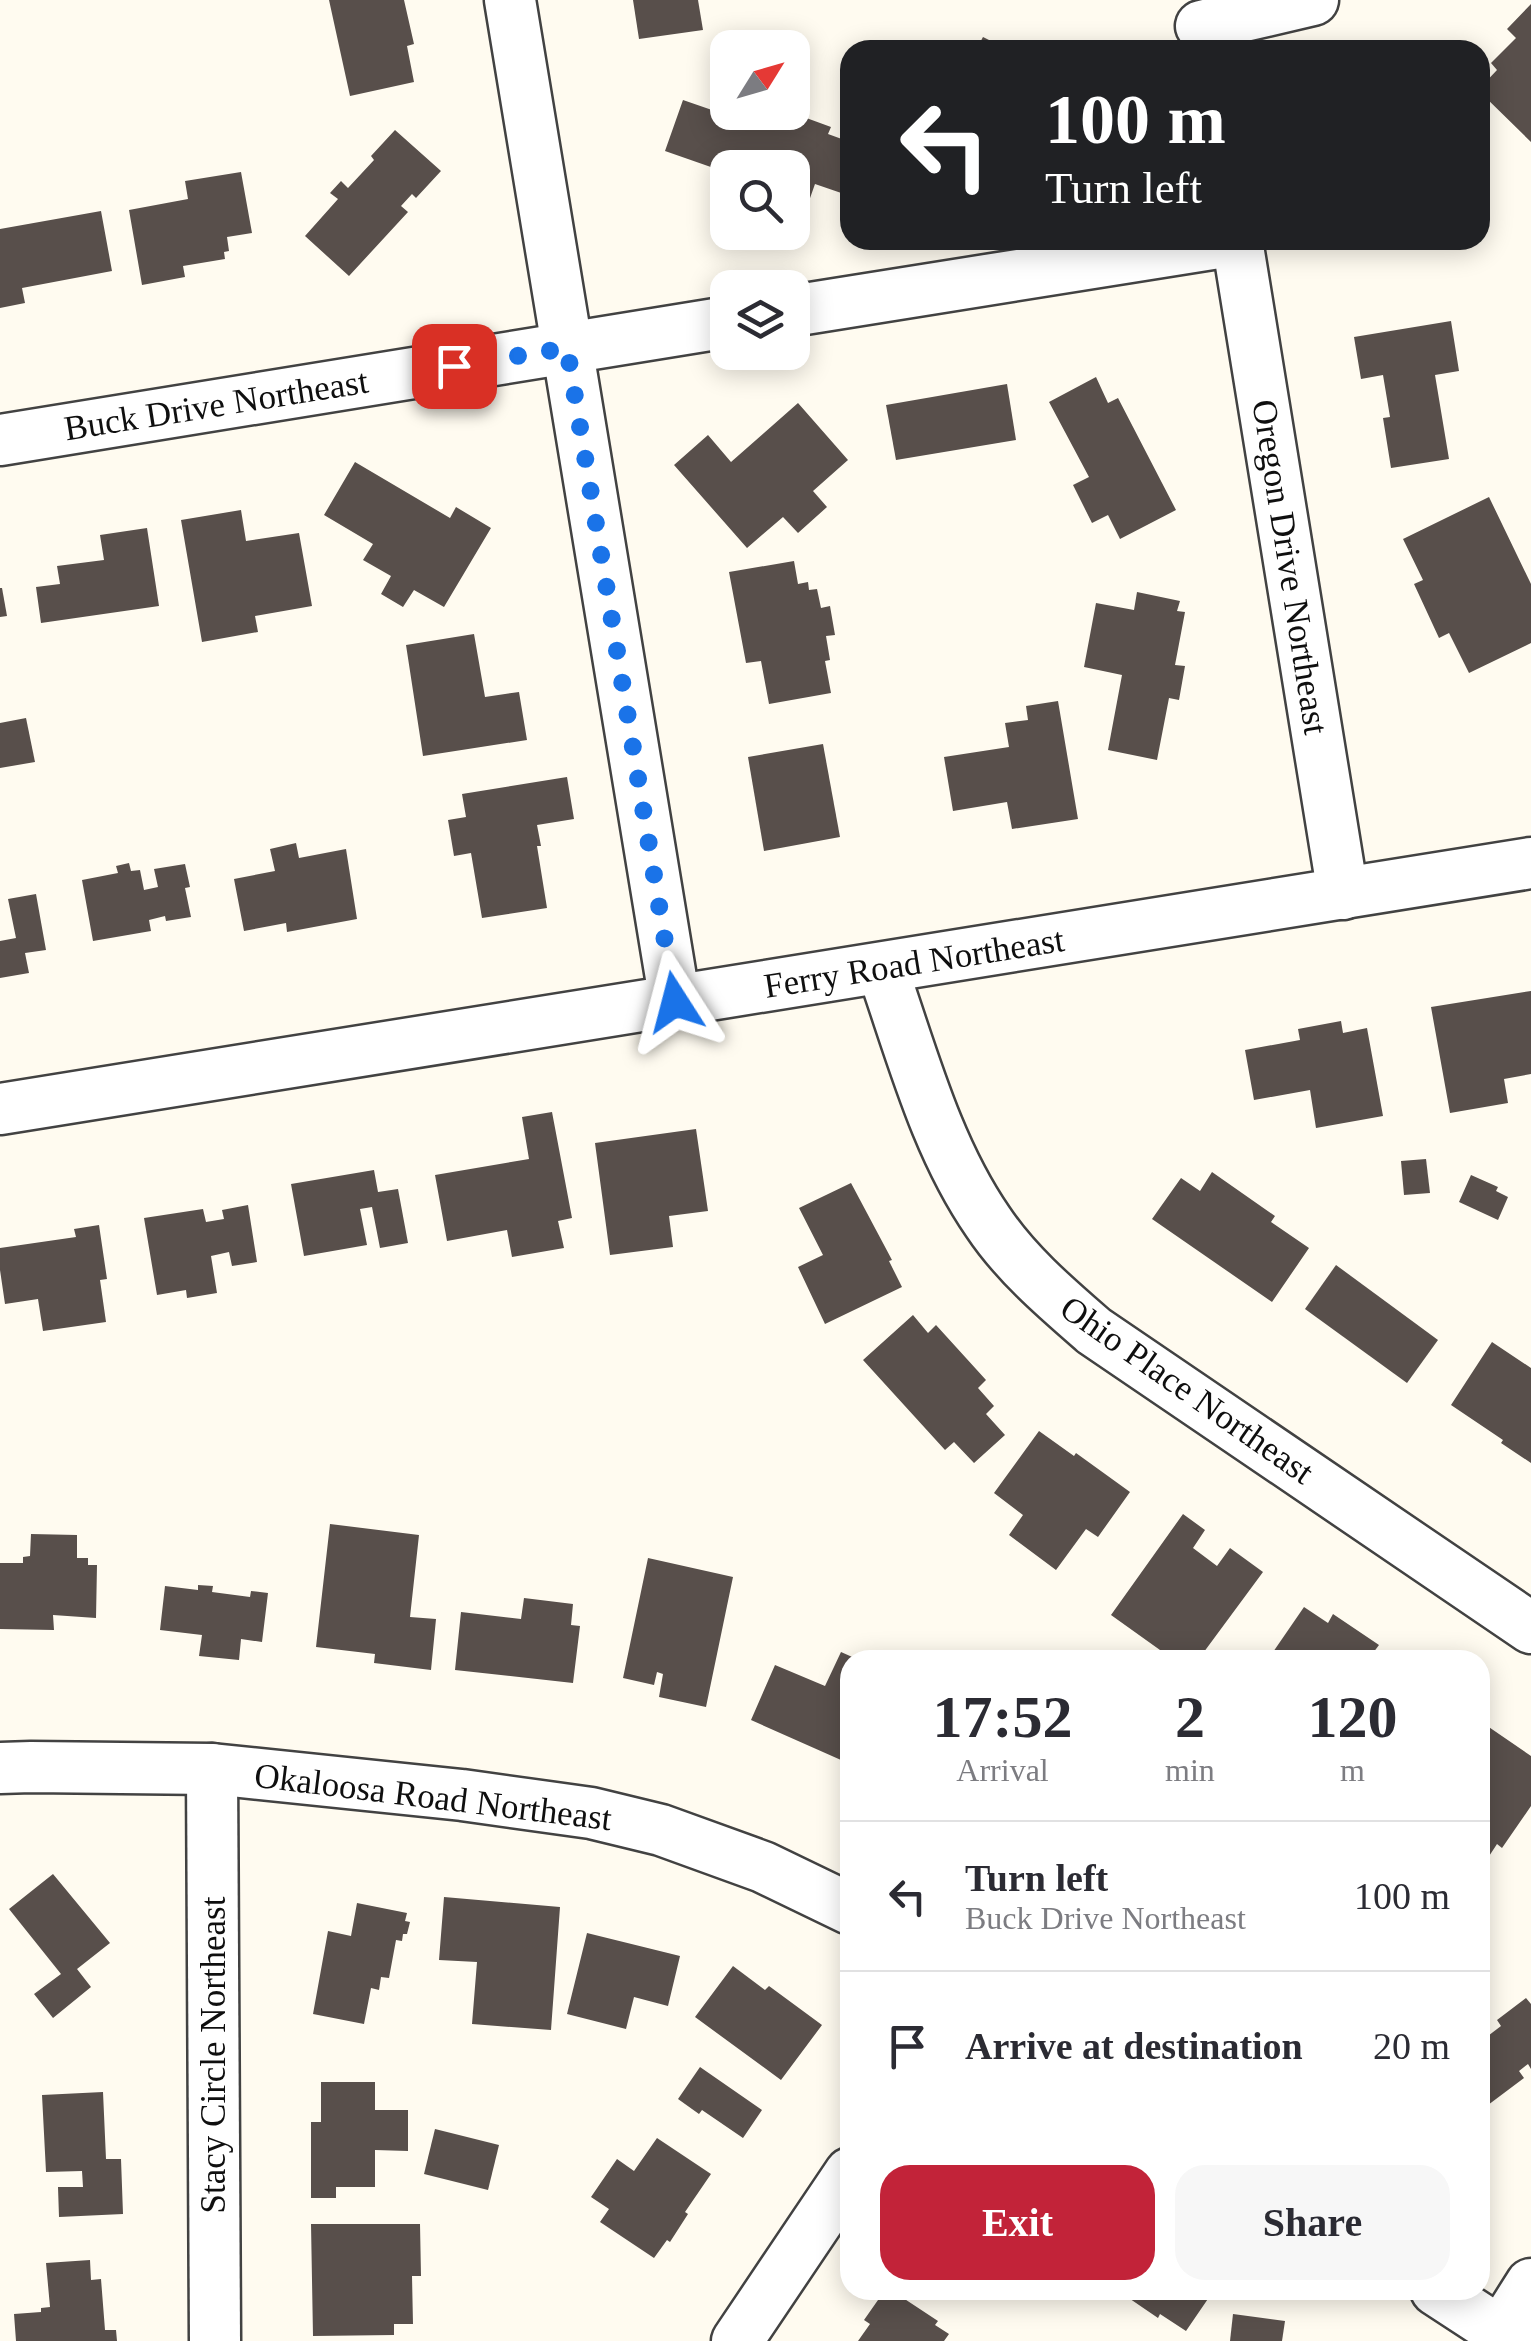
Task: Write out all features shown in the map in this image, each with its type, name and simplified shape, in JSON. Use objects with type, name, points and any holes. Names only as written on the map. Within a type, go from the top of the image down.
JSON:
[{"type":"street","points":[[510,0],[675,1002]]},
{"type":"street","points":[[1201,25],[1313,0]]},
{"type":"street","points":[[810,309],[1175,250]]},
{"type":"street","name":"Oregon Drive Northeast","points":[[1239,250],[1343,894]]},
{"type":"street","name":"Buck Drive Northeast","points":[[0,440],[710,325]]},
{"type":"street","name":"Ferry Road Northeast","points":[[0,1108],[1531,863]]},
{"type":"street","name":"Ohio Place Northeast","points":[[882,968],[934,1118],[959,1173],[988,1223],[1042,1286],[1094,1331],[1531,1628]]},
{"type":"street","name":"Okaloosa Road Northeast","points":[[0,1768],[212,1770],[462,1795],[591,1813],[661,1830],[746,1861],[840,1904]]},
{"type":"street","name":"Stacy Circle Northeast","points":[[212,1770],[214,2341]]},
{"type":"street","points":[[737,2341],[840,2188]]},
{"type":"street","points":[[1450,2300],[1503,2338],[1531,2284]]},
{"type":"building","points":[[329,0],[404,0],[414,44],[407,46],[414,82],[350,96]]},
{"type":"building","points":[[633,0],[698,0],[703,30],[639,39]]},
{"type":"building","points":[[1531,4],[1531,142],[1490,102],[1490,77],[1497,70],[1491,63],[1516,38],[1507,29]]},
{"type":"building","points":[[683,100],[710,109],[710,130],[810,130],[810,119],[831,127],[828,134],[840,138],[840,193],[815,184],[810,198],[810,150],[710,150],[710,167],[665,151]]},
{"type":"building","points":[[395,130],[441,171],[416,198],[412,194],[401,206],[408,212],[349,276],[305,236],[338,199],[330,193],[341,181],[348,188]]},
{"type":"building","points":[[241,172],[252,233],[227,237],[229,251],[224,252],[225,259],[183,266],[185,277],[142,285],[129,210],[188,199],[185,181]]},
{"type":"building","points":[[101,211],[112,271],[22,288],[25,303],[0,308],[0,229]]},
{"type":"building","points":[[1451,321],[1459,371],[1435,375],[1449,459],[1391,468],[1383,418],[1390,417],[1383,375],[1361,379],[1354,337]]},
{"type":"building","points":[[1096,377],[1108,403],[1118,398],[1176,510],[1120,539],[1108,515],[1092,523],[1073,485],[1089,477],[1049,402]]},
{"type":"building","points":[[1007,384],[1016,440],[896,460],[886,405]]},
{"type":"building","points":[[798,403],[848,460],[813,491],[827,507],[798,533],[783,517],[747,548],[674,465],[708,435],[731,462]]},
{"type":"building","points":[[355,462],[450,518],[456,507],[491,528],[444,607],[414,590],[403,607],[381,594],[391,576],[363,560],[373,544],[324,515]]},
{"type":"building","points":[[1489,497],[1531,584],[1531,643],[1469,673],[1449,633],[1439,638],[1414,584],[1423,580],[1403,539]]},
{"type":"building","points":[[241,510],[246,541],[299,533],[312,606],[255,616],[258,632],[202,642],[181,520]]},
{"type":"building","points":[[147,528],[159,606],[41,623],[36,587],[60,584],[57,566],[104,560],[100,535]]},
{"type":"building","points":[[794,561],[798,584],[808,582],[809,590],[817,589],[821,608],[830,606],[835,635],[826,636],[830,660],[825,661],[831,693],[769,704],[761,661],[746,663],[729,572]]},
{"type":"building","points":[[0,588],[7,616],[0,617]]},
{"type":"building","points":[[1137,592],[1180,601],[1177,611],[1185,612],[1175,665],[1185,666],[1179,700],[1169,698],[1157,760],[1108,750],[1122,675],[1084,667],[1096,603],[1134,610]]},
{"type":"building","points":[[474,634],[485,697],[519,692],[527,740],[423,756],[406,645]]},
{"type":"building","points":[[1058,701],[1078,819],[1012,829],[1007,802],[953,811],[944,757],[1009,747],[1005,723],[1028,720],[1026,706]]},
{"type":"building","points":[[26,718],[35,762],[0,768],[0,723]]},
{"type":"building","points":[[823,744],[840,837],[764,851],[748,757]]},
{"type":"building","points":[[567,777],[574,819],[537,825],[547,908],[482,918],[471,853],[454,856],[448,820],[466,817],[462,794]]},
{"type":"building","points":[[296,843],[299,858],[346,849],[357,919],[287,932],[286,923],[244,931],[234,879],[275,871],[270,849]]},
{"type":"building","points":[[129,863],[131,871],[140,870],[144,890],[158,887],[154,869],[185,864],[191,917],[166,921],[165,916],[149,920],[151,931],[93,941],[82,880],[118,873],[116,866]]},
{"type":"building","points":[[36,894],[46,950],[25,953],[29,973],[0,978],[0,941],[16,938],[8,899]]},
{"type":"building","points":[[1531,991],[1531,1074],[1504,1079],[1508,1103],[1450,1113],[1431,1007]]},
{"type":"building","points":[[1341,1021],[1343,1033],[1367,1028],[1383,1116],[1316,1128],[1310,1090],[1254,1100],[1245,1050],[1300,1040],[1298,1029]]},
{"type":"building","points":[[552,1112],[572,1218],[558,1221],[564,1248],[512,1257],[507,1230],[447,1241],[435,1175],[529,1159],[522,1117]]},
{"type":"building","points":[[696,1129],[708,1211],[669,1216],[673,1247],[610,1255],[595,1143]]},
{"type":"building","points":[[1426,1159],[1430,1193],[1404,1195],[1401,1161]]},
{"type":"building","points":[[374,1170],[378,1192],[398,1189],[408,1243],[380,1248],[372,1207],[360,1209],[367,1245],[304,1256],[291,1184]]},
{"type":"building","points":[[1212,1172],[1275,1216],[1271,1222],[1309,1248],[1272,1302],[1152,1219],[1181,1178],[1200,1191]]},
{"type":"building","points":[[1471,1175],[1498,1187],[1496,1191],[1508,1197],[1498,1220],[1459,1202]]},
{"type":"building","points":[[851,1183],[902,1287],[825,1324],[798,1267],[823,1255],[799,1208]]},
{"type":"building","points":[[248,1205],[257,1262],[232,1266],[229,1252],[211,1256],[217,1293],[187,1298],[186,1290],[157,1295],[144,1218],[203,1209],[206,1222],[224,1219],[222,1210]]},
{"type":"building","points":[[99,1225],[107,1279],[100,1280],[106,1322],[43,1331],[38,1299],[5,1304],[0,1248],[76,1237],[74,1229]]},
{"type":"building","points":[[1336,1265],[1438,1340],[1407,1383],[1305,1309]]},
{"type":"building","points":[[913,1315],[928,1333],[936,1325],[986,1380],[978,1388],[994,1406],[986,1414],[1005,1435],[974,1463],[954,1442],[945,1450],[863,1360]]},
{"type":"building","points":[[1492,1342],[1531,1368],[1531,1463],[1451,1405]]},
{"type":"building","points":[[1039,1431],[1130,1492],[1098,1537],[1086,1529],[1056,1570],[1009,1535],[1023,1515],[994,1493]]},
{"type":"building","points":[[1183,1514],[1205,1530],[1193,1548],[1217,1566],[1230,1548],[1263,1572],[1205,1650],[1160,1650],[1111,1615]]},
{"type":"building","points":[[330,1524],[419,1535],[410,1617],[436,1619],[431,1670],[374,1663],[375,1654],[316,1647]]},
{"type":"building","points":[[31,1534],[77,1535],[77,1558],[88,1558],[88,1565],[97,1565],[96,1618],[53,1615],[54,1630],[0,1629],[0,1563],[23,1563],[23,1557],[30,1556]]},
{"type":"building","points":[[648,1558],[733,1577],[706,1707],[659,1697],[663,1674],[657,1672],[654,1685],[623,1678]]},
{"type":"building","points":[[198,1585],[213,1586],[212,1592],[250,1597],[251,1591],[268,1593],[262,1642],[241,1639],[239,1660],[199,1656],[202,1635],[160,1630],[165,1586],[198,1590]]},
{"type":"building","points":[[524,1598],[573,1604],[571,1625],[580,1626],[573,1683],[455,1670],[461,1612],[521,1619]]},
{"type":"building","points":[[1304,1607],[1328,1623],[1333,1614],[1379,1645],[1375,1650],[1274,1650]]},
{"type":"building","points":[[840,1654],[840,1760],[751,1720],[775,1665],[825,1686]]},
{"type":"building","points":[[1490,1728],[1531,1756],[1531,1806],[1502,1848],[1497,1844],[1490,1855]]},
{"type":"building","points":[[53,1874],[110,1943],[77,1969],[91,1987],[53,2018],[34,1994],[61,1974],[9,1909]]},
{"type":"building","points":[[444,1897],[560,1907],[551,2030],[472,2024],[477,1962],[439,1960]]},
{"type":"building","points":[[357,1903],[407,1913],[405,1921],[410,1922],[402,1941],[396,1940],[389,1978],[381,1977],[379,1990],[371,1988],[364,2024],[313,2014],[328,1931],[351,1936]]},
{"type":"building","points":[[587,1933],[680,1956],[668,2006],[634,1997],[626,2029],[567,2014]]},
{"type":"building","points":[[733,1966],[765,1990],[769,1986],[822,2025],[781,2080],[695,2017]]},
{"type":"building","points":[[1526,1998],[1531,2004],[1531,2069],[1528,2064],[1519,2071],[1524,2078],[1490,2104],[1490,2034],[1501,2026],[1497,2020]]},
{"type":"building","points":[[700,2067],[762,2110],[743,2138],[678,2099]]},
{"type":"building","points":[[321,2082],[375,2082],[375,2110],[408,2110],[408,2151],[375,2150],[375,2187],[336,2187],[336,2198],[311,2198],[311,2122],[321,2122]]},
{"type":"building","points":[[103,2092],[106,2159],[121,2159],[123,2214],[59,2217],[58,2187],[83,2187],[82,2171],[46,2172],[42,2095]]},
{"type":"building","points":[[435,2129],[499,2145],[488,2190],[424,2174]]},
{"type":"building","points":[[657,2138],[711,2174],[670,2242],[667,2240],[654,2258],[600,2222],[609,2209],[591,2197],[617,2159],[634,2171]]},
{"type":"building","points":[[311,2224],[420,2224],[421,2276],[412,2276],[413,2324],[394,2324],[394,2335],[313,2336]]},
{"type":"building","points":[[90,2260],[91,2280],[101,2279],[105,2330],[116,2330],[117,2341],[16,2341],[14,2314],[41,2312],[41,2308],[50,2307],[46,2263]]},
{"type":"building","points":[[878,2300],[906,2300],[938,2321],[935,2325],[949,2334],[944,2341],[858,2341],[870,2324],[864,2320]]},
{"type":"building","points":[[1132,2300],[1207,2300],[1186,2331],[1160,2314],[1158,2318]]},
{"type":"building","points":[[1233,2314],[1285,2321],[1282,2341],[1230,2341]]},
{"type":"route","points":[[454,366],[567,348],[675,1002]]}]
